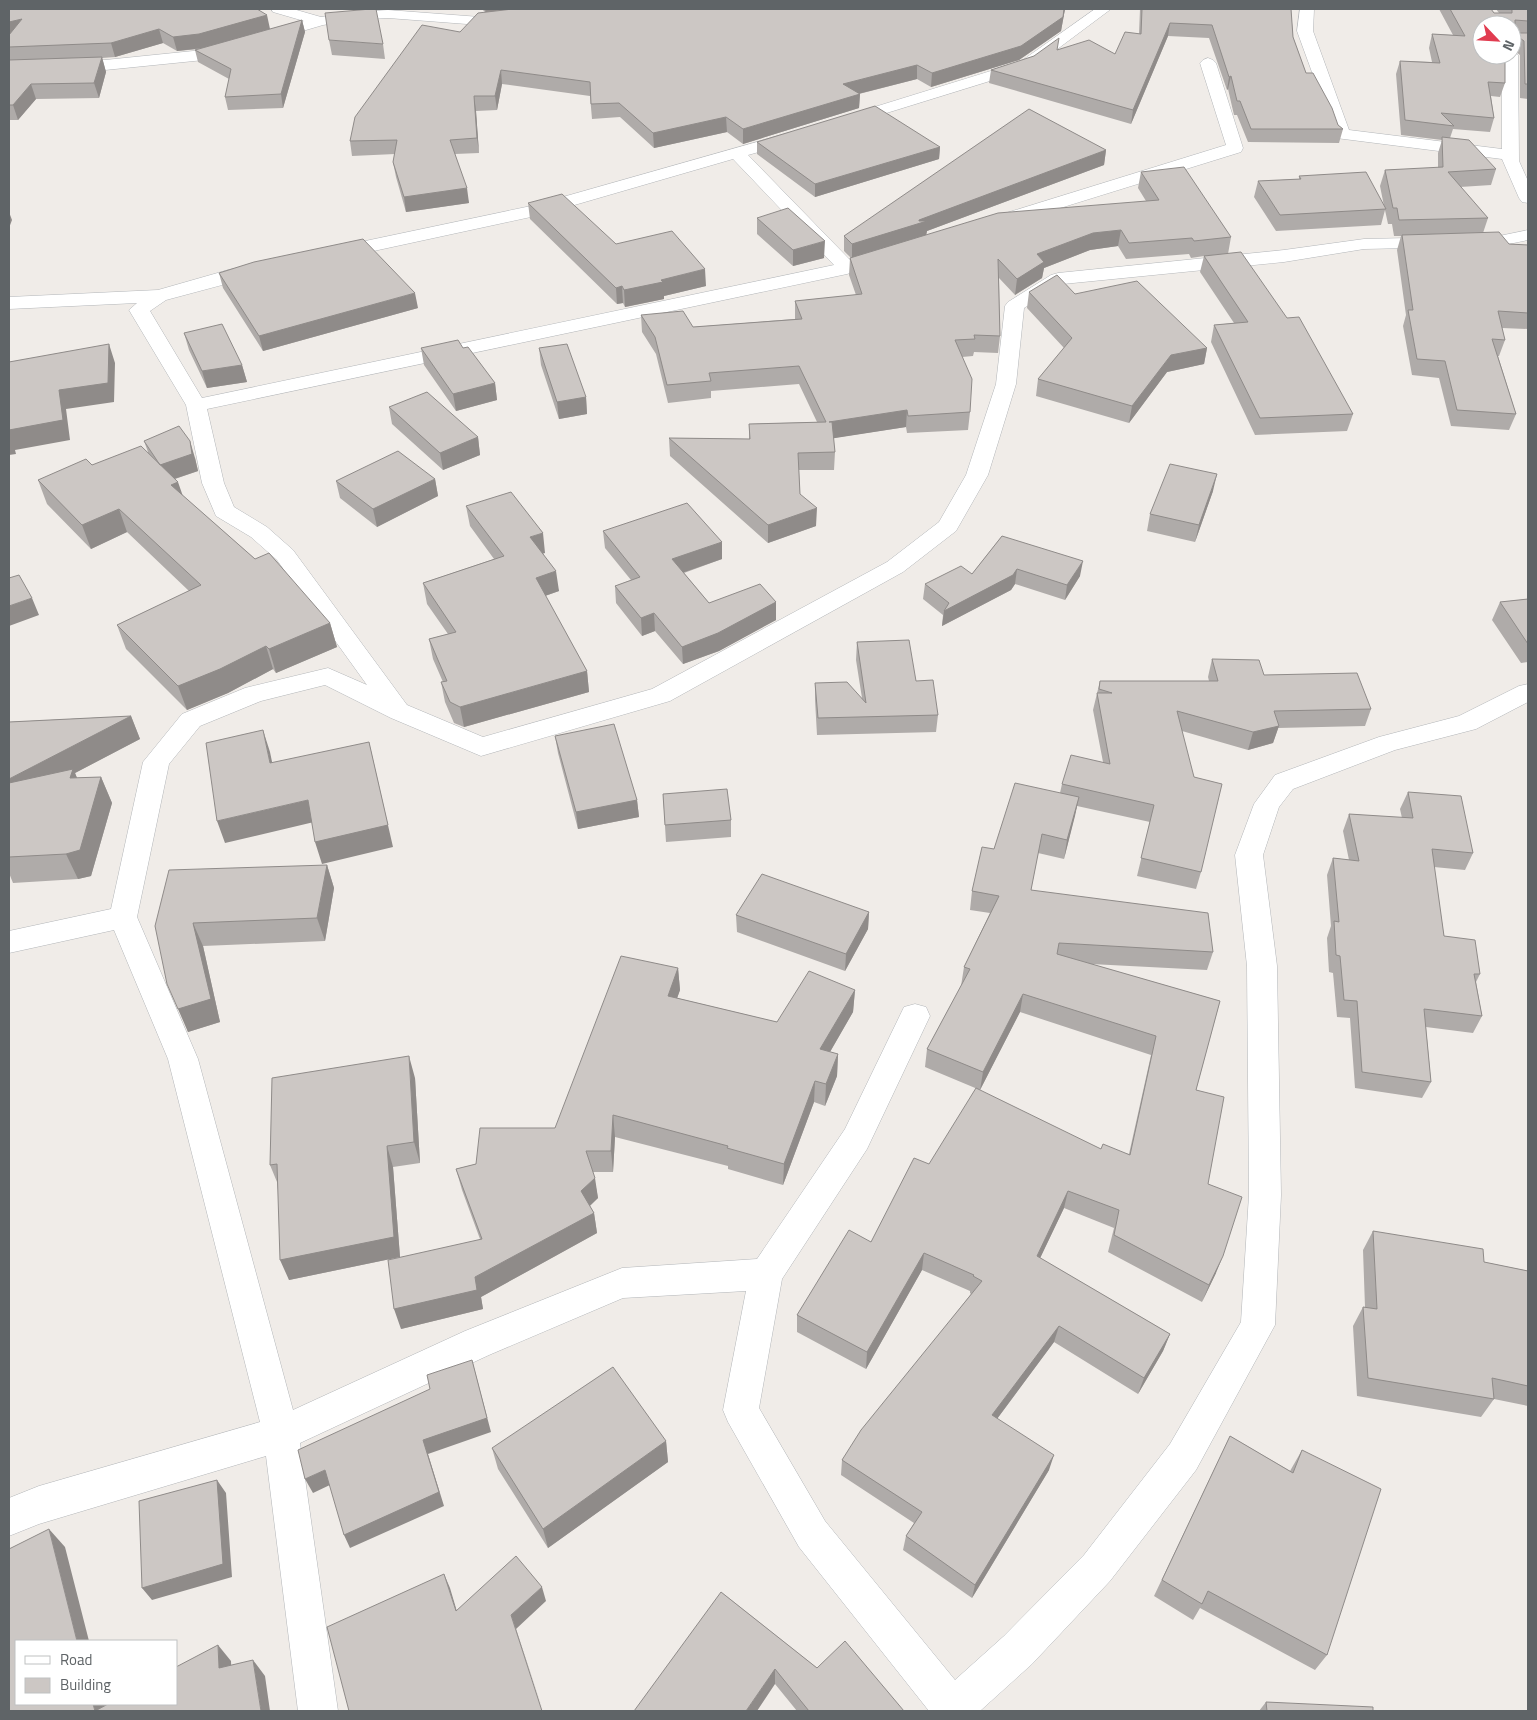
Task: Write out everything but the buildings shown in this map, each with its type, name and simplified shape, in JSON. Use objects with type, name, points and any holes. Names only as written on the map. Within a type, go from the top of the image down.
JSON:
[{"type":"street","points":[[278,9],[321,22]]},
{"type":"street","points":[[9,68],[105,66],[194,56],[321,22],[354,16],[388,14],[480,21],[572,9]]},
{"type":"street","points":[[832,125],[1026,65],[1104,9]]},
{"type":"street","points":[[1307,9],[1305,31],[1342,134],[1509,155]]},
{"type":"street","points":[[979,227],[1235,148],[1208,63]]},
{"type":"street","points":[[1510,65],[1511,133],[1509,155],[1510,161],[1528,198]]},
{"type":"street","points":[[314,257],[534,211],[804,133]]},
{"type":"street","points":[[737,153],[847,268]]},
{"type":"street","points":[[318,1711],[281,1434],[183,1059],[123,917],[156,762],[191,720],[254,694],[328,676],[400,712],[481,747],[661,695],[895,567],[948,526],[977,475],[1006,384],[1015,306],[1058,279],[1284,256],[1364,244],[1499,241],[1528,235]]},
{"type":"street","points":[[196,405],[847,268],[904,250]]},
{"type":"street","points":[[9,303],[159,296],[228,276],[276,266]]},
{"type":"street","points":[[159,296],[139,310],[196,405],[213,483],[224,511],[259,532],[285,555],[400,712]]},
{"type":"street","points":[[915,1016],[856,1139],[766,1274],[741,1410],[812,1534],[953,1711],[1018,1650],[1097,1568],[1183,1456],[1258,1325],[1265,1195],[1262,966],[1249,855],[1268,804],[1284,782],[1388,743],[1466,723],[1528,692]]},
{"type":"street","points":[[9,942],[123,917]]},
{"type":"street","points":[[9,1517],[39,1505],[281,1434],[477,1343],[622,1283],[766,1274]]}]
